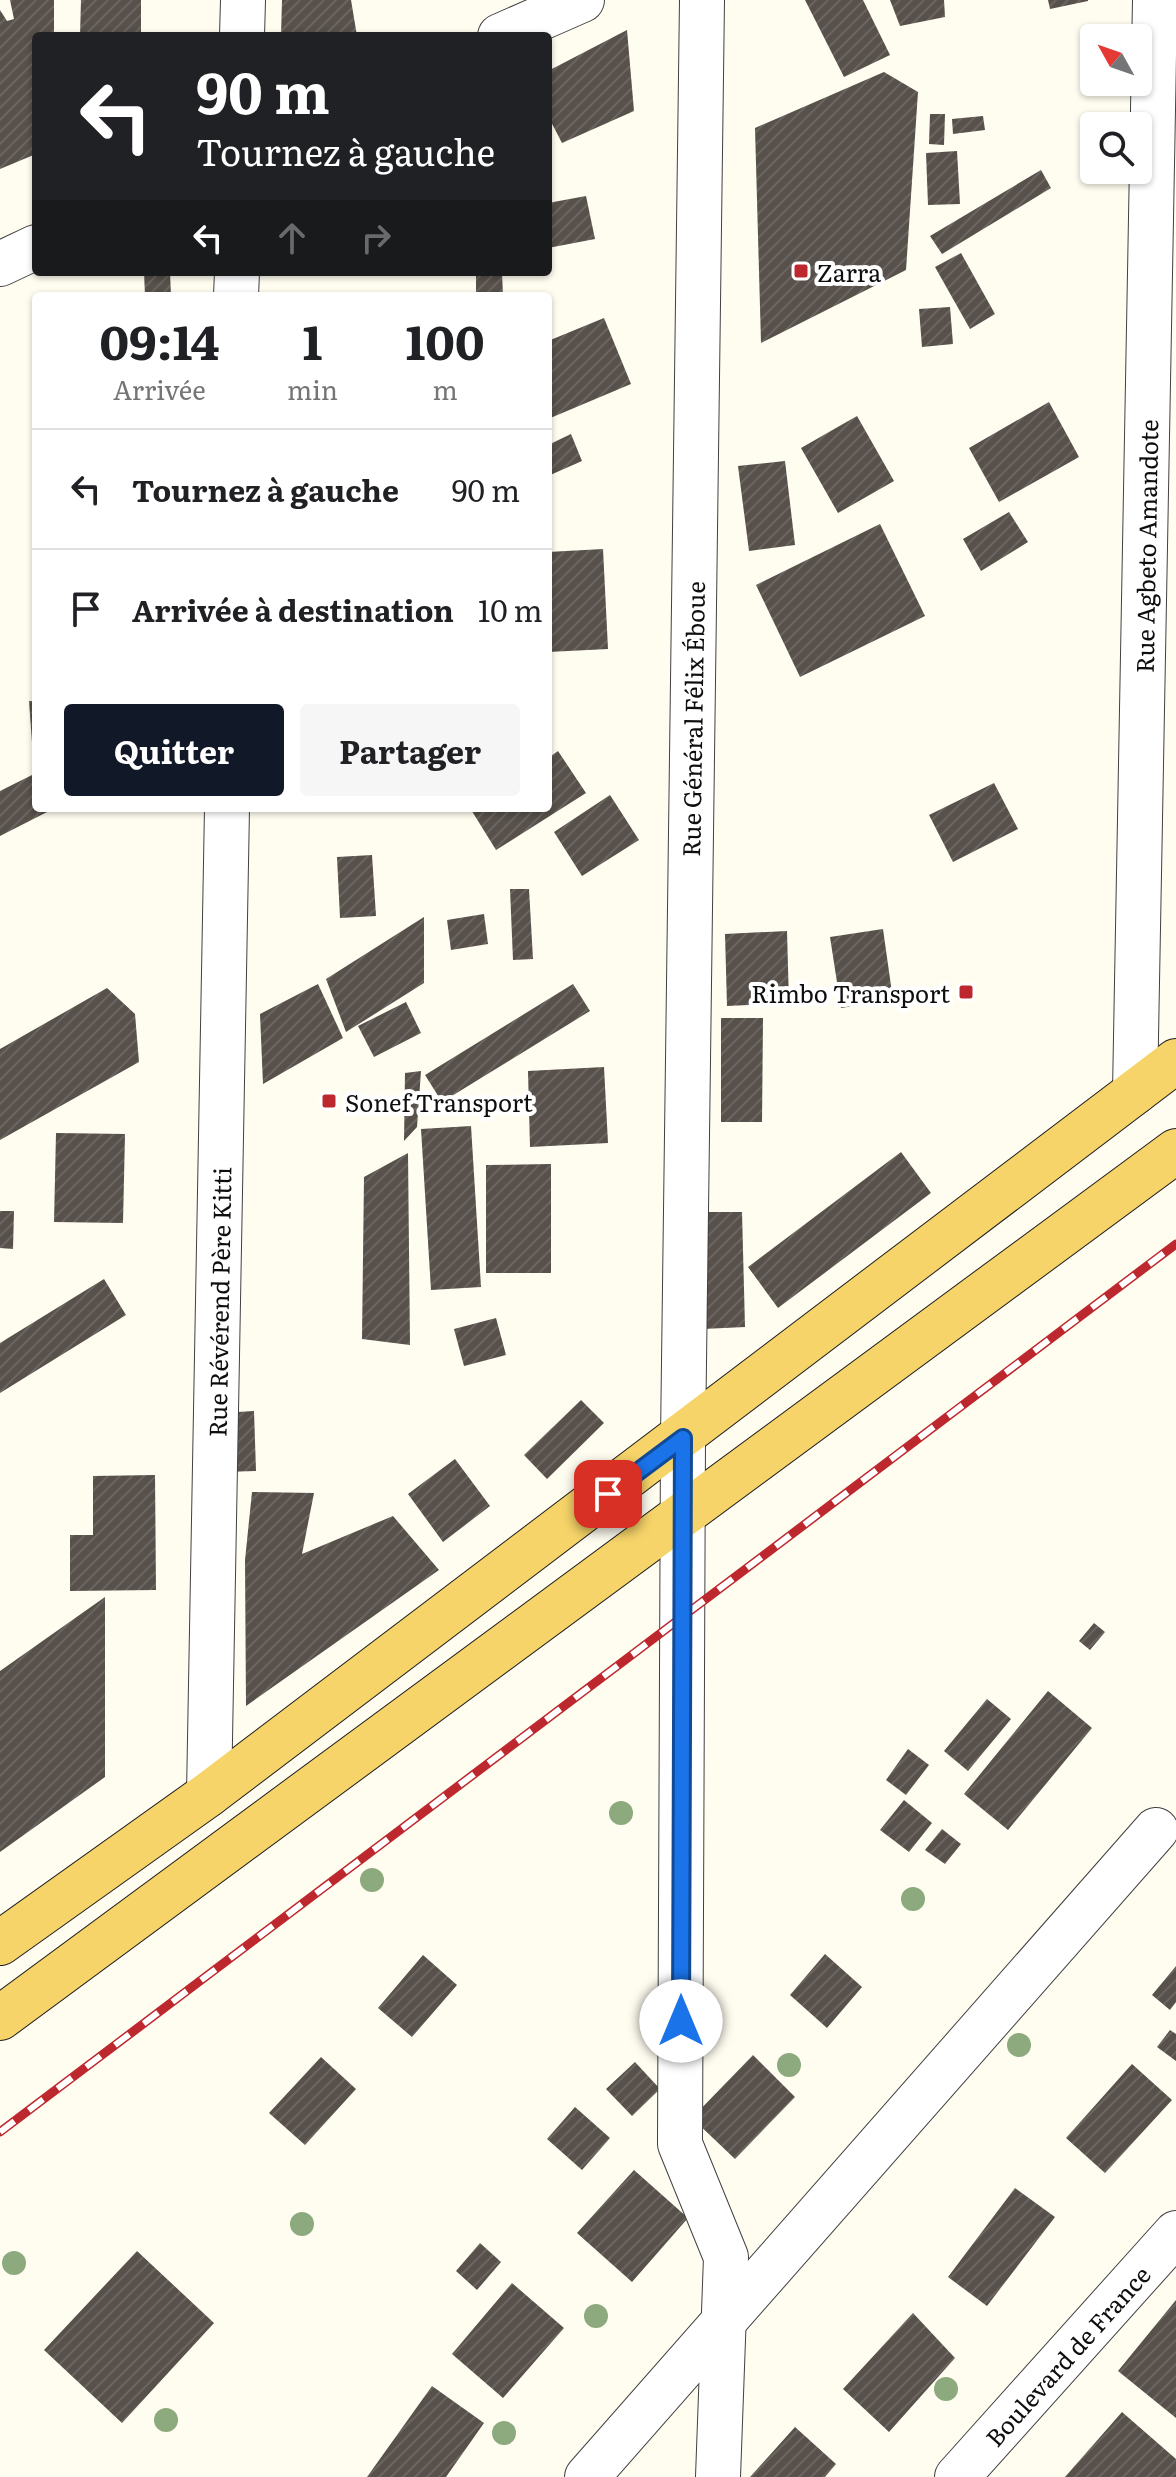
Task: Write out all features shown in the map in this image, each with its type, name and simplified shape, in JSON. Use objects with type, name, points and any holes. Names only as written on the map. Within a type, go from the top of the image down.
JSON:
[{"type":"main road","points":[[0,1943],[209,1794],[683,1438],[1176,1061]]},
{"type":"main road","points":[[0,2018],[1176,1151]]},
{"type":"street","points":[[242,32],[243,0]]},
{"type":"street","points":[[509,32],[582,0]]},
{"type":"street","name":"Rue Général Félix Éboue","points":[[702,0],[683,1438],[680,2144],[726,2257],[718,2477]]},
{"type":"street","name":"Rue Agbeto Amandote","points":[[1135,1092],[1155,0]]},
{"type":"street","points":[[0,264],[32,249]]},
{"type":"street","name":"Rue Révérend Père Kitti","points":[[209,1794],[227,812]]},
{"type":"street","points":[[587,2477],[1156,1830]]},
{"type":"street","name":"Boulevard de France","points":[[957,2477],[1176,2233]]},
{"type":"building","points":[[10,0],[54,0],[54,32],[32,32],[32,156],[0,169],[0,10],[7,21],[14,19]]},
{"type":"building","points":[[81,0],[141,0],[141,32],[80,32]]},
{"type":"building","points":[[282,0],[351,0],[356,32],[281,32]]},
{"type":"building","points":[[805,0],[863,0],[890,55],[844,77]]},
{"type":"building","points":[[890,0],[944,0],[945,17],[900,26]]},
{"type":"building","points":[[1048,0],[1088,0],[1088,1],[1050,9]]},
{"type":"building","points":[[627,30],[634,111],[562,143],[552,124],[552,69]]},
{"type":"building","points":[[884,72],[918,92],[906,270],[761,343],[755,128]]},
{"type":"building","points":[[930,114],[945,114],[944,145],[929,144]]},
{"type":"building","points":[[983,116],[985,130],[953,134],[952,119]]},
{"type":"building","points":[[957,151],[960,204],[928,205],[926,153]]},
{"type":"building","points":[[1041,170],[1051,188],[942,254],[930,236]]},
{"type":"building","points":[[586,196],[595,239],[552,247],[552,202]]},
{"type":"building","points":[[961,253],[995,314],[970,329],[935,267]]},
{"type":"building","points":[[144,276],[170,276],[171,292],[145,292]]},
{"type":"building","points":[[476,276],[502,276],[503,292],[476,292]]},
{"type":"building","points":[[950,307],[953,344],[922,347],[919,309]]},
{"type":"building","points":[[604,318],[631,384],[552,417],[552,339]]},
{"type":"building","points":[[1049,402],[1079,457],[999,502],[969,448]]},
{"type":"building","points":[[857,416],[894,481],[838,513],[801,448]]},
{"type":"building","points":[[571,434],[582,461],[552,474],[552,443]]},
{"type":"building","points":[[785,461],[795,545],[749,551],[738,466]]},
{"type":"building","points":[[1009,512],[1028,542],[981,571],[963,539]]},
{"type":"building","points":[[880,524],[925,616],[800,677],[756,585]]},
{"type":"building","points":[[603,549],[608,649],[552,652],[552,552]]},
{"type":"building","points":[[29,701],[32,701],[32,742]]},
{"type":"building","points":[[558,751],[586,793],[496,850],[472,812],[552,812],[552,755]]},
{"type":"building","points":[[32,775],[32,812],[47,812],[0,836],[0,791]]},
{"type":"building","points":[[994,783],[1018,829],[953,862],[929,815]]},
{"type":"building","points":[[610,795],[639,840],[582,876],[554,832]]},
{"type":"building","points":[[372,855],[376,916],[340,918],[337,857]]},
{"type":"building","points":[[510,889],[529,889],[533,959],[513,960]]},
{"type":"building","points":[[484,914],[488,944],[451,950],[447,920]]},
{"type":"building","points":[[424,917],[424,983],[346,1032],[326,979]]},
{"type":"building","points":[[883,929],[893,1000],[841,1008],[830,937]]},
{"type":"building","points":[[787,931],[789,1003],[727,1006],[725,934]]},
{"type":"building","points":[[318,984],[343,1038],[263,1084],[260,1014]]},
{"type":"building","points":[[573,984],[590,1011],[442,1102],[425,1075]]},
{"type":"building","points":[[107,988],[135,1014],[139,1062],[0,1140],[0,1049]]},
{"type":"building","points":[[406,1002],[421,1033],[374,1057],[358,1026]]},
{"type":"building","points":[[721,1018],[763,1018],[762,1122],[721,1122]]},
{"type":"building","points":[[604,1067],[608,1143],[530,1147],[528,1071]]},
{"type":"building","points":[[421,1071],[417,1127],[404,1141],[405,1073]]},
{"type":"building","points":[[471,1126],[481,1287],[431,1290],[421,1129]]},
{"type":"building","points":[[56,1133],[125,1134],[123,1223],[54,1222]]},
{"type":"building","points":[[901,1152],[931,1193],[778,1308],[748,1267]]},
{"type":"building","points":[[408,1153],[410,1345],[362,1339],[364,1177]]},
{"type":"building","points":[[551,1164],[551,1273],[486,1273],[486,1165]]},
{"type":"building","points":[[0,1211],[14,1211],[13,1249],[0,1248]]},
{"type":"building","points":[[701,1212],[742,1212],[745,1327],[703,1329]]},
{"type":"building","points":[[104,1279],[126,1315],[0,1393],[0,1343]]},
{"type":"building","points":[[496,1318],[506,1355],[464,1366],[454,1329]]},
{"type":"building","points":[[581,1400],[604,1423],[547,1479],[524,1455]]},
{"type":"building","points":[[254,1411],[256,1471],[223,1472],[221,1413]]},
{"type":"building","points":[[455,1459],[490,1506],[443,1542],[408,1494]]},
{"type":"building","points":[[155,1475],[156,1590],[70,1591],[70,1535],[93,1535],[93,1476]]},
{"type":"building","points":[[252,1492],[314,1493],[302,1554],[393,1516],[439,1570],[246,1706],[245,1560]]},
{"type":"building","points":[[105,1597],[105,1777],[0,1852],[0,1671]]},
{"type":"building","points":[[1094,1623],[1105,1632],[1090,1650],[1079,1641]]},
{"type":"building","points":[[1048,1691],[1092,1728],[1008,1830],[964,1794]]},
{"type":"building","points":[[987,1699],[1011,1719],[968,1771],[944,1751]]},
{"type":"building","points":[[908,1749],[929,1765],[906,1795],[886,1780]]},
{"type":"building","points":[[904,1800],[932,1823],[909,1852],[880,1830]]},
{"type":"building","points":[[942,1829],[961,1844],[945,1864],[925,1850]]},
{"type":"building","points":[[825,1954],[862,1987],[827,2028],[790,1995]]},
{"type":"building","points":[[423,1955],[457,1985],[412,2037],[378,2008]]},
{"type":"building","points":[[1176,1966],[1176,2002],[1170,2010],[1152,1995]]},
{"type":"building","points":[[1170,2030],[1176,2034],[1176,2061],[1157,2047]]},
{"type":"building","points":[[753,2055],[795,2097],[735,2159],[692,2118]]},
{"type":"building","points":[[321,2057],[356,2089],[305,2145],[269,2113]]},
{"type":"building","points":[[635,2062],[660,2089],[632,2116],[606,2089]]},
{"type":"building","points":[[1132,2064],[1172,2100],[1105,2173],[1066,2138]]},
{"type":"building","points":[[575,2107],[610,2138],[582,2170],[547,2139]]},
{"type":"building","points":[[634,2170],[688,2218],[632,2282],[577,2233]]},
{"type":"building","points":[[1015,2188],[1055,2217],[987,2306],[948,2277]]},
{"type":"building","points":[[480,2243],[501,2262],[477,2290],[456,2271]]},
{"type":"building","points":[[137,2251],[214,2323],[122,2423],[44,2350]]},
{"type":"building","points":[[512,2283],[564,2328],[503,2398],[452,2354]]},
{"type":"building","points":[[1176,2300],[1176,2418],[1118,2371]]},
{"type":"building","points":[[913,2313],[955,2358],[889,2432],[843,2389]]},
{"type":"building","points":[[432,2386],[484,2423],[446,2477],[367,2477]]},
{"type":"building","points":[[1122,2412],[1176,2459],[1176,2477],[1065,2477]]},
{"type":"building","points":[[795,2427],[836,2464],[825,2477],[750,2477]]},
{"type":"railway","points":[[0,2132],[1176,1244]]},
{"type":"place","name":"Zarra","points":[[801,271]]},
{"type":"place","name":"Rimbo Transport","points":[[966,992]]},
{"type":"place","name":"Sonef Transport","points":[[329,1101]]},
{"type":"route","points":[[608,1494],[683,1438],[681,2021]]}]
